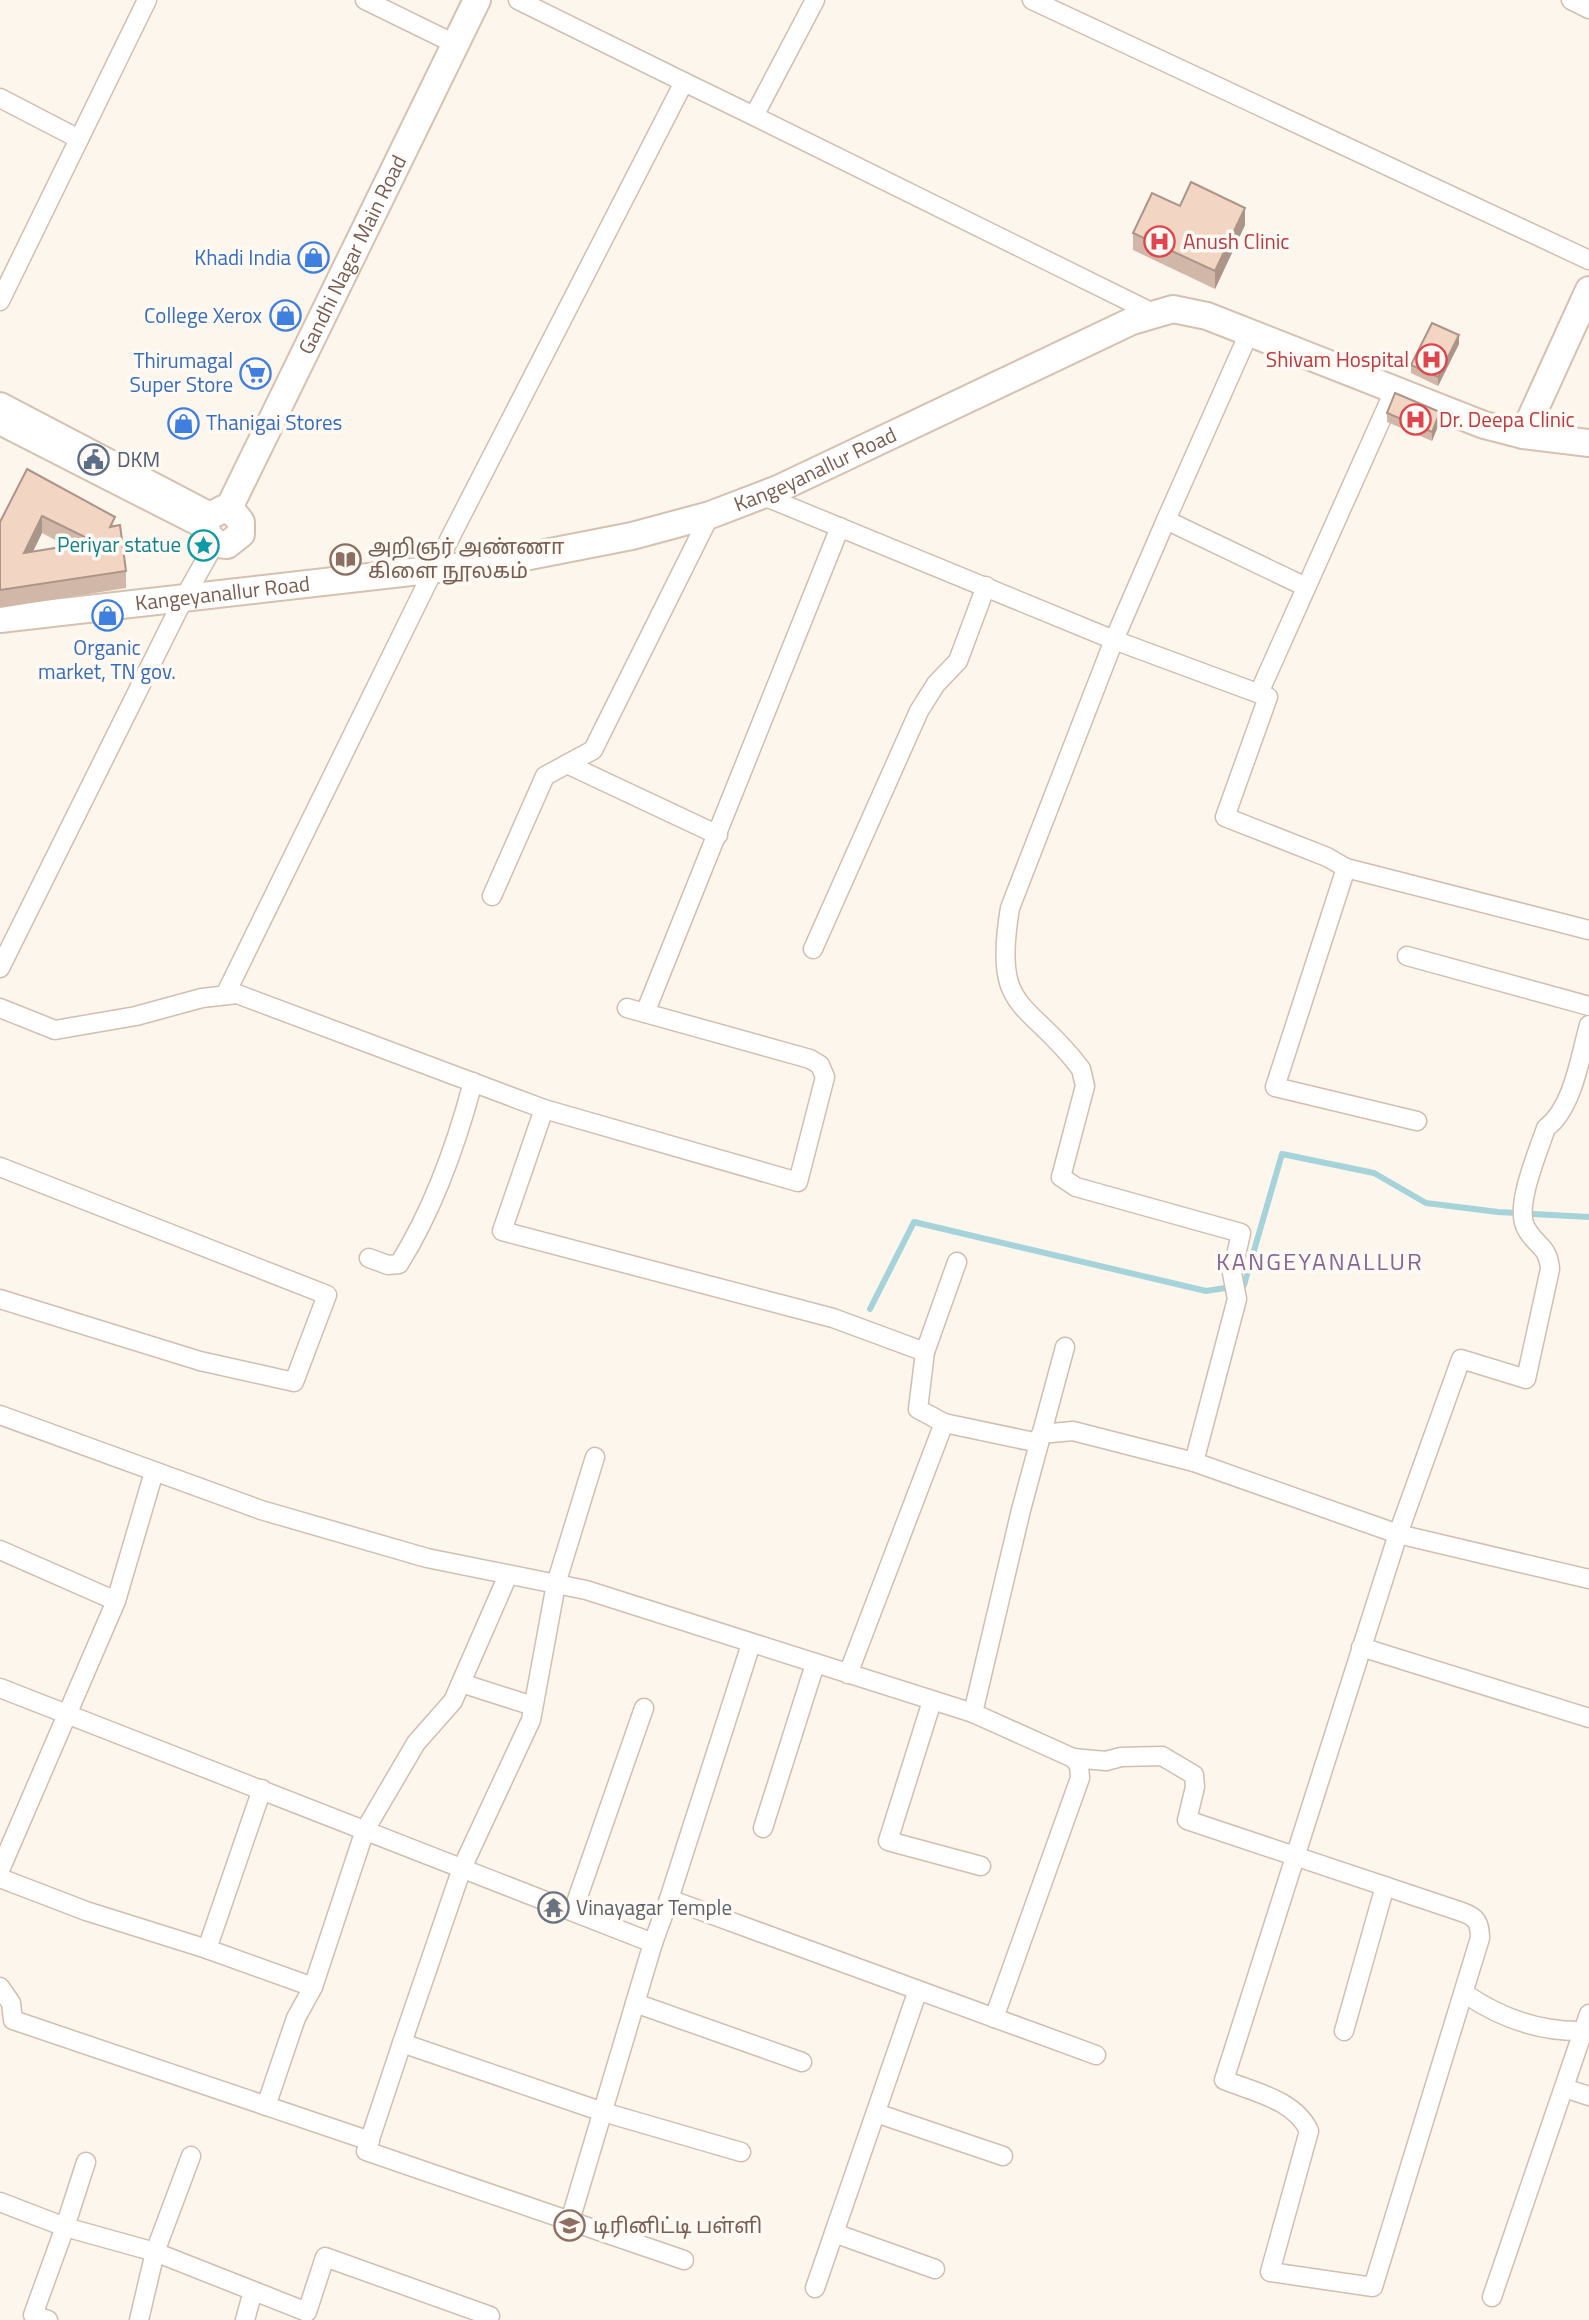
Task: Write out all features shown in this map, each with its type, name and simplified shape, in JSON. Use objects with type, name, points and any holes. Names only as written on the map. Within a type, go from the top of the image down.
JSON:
[{"type":"street","points":[[0,301],[147,0]]},
{"type":"street","points":[[365,0],[455,44]]},
{"type":"street","name":"Gandhi Nagar Main Road","points":[[215,524],[477,0]]},
{"type":"street","points":[[518,0],[1153,313]]},
{"type":"street","points":[[754,116],[815,0]]},
{"type":"street","points":[[1032,0],[1589,260]]},
{"type":"street","points":[[1571,0],[1589,9]]},
{"type":"street","points":[[225,995],[434,569],[684,82]]},
{"type":"street","points":[[0,98],[79,139]]},
{"type":"street","points":[[1523,435],[1589,290]]},
{"type":"street","name":"Kangeyanallur Road","points":[[0,619],[499,562],[605,542],[710,515],[761,495],[1153,313],[1173,309],[1189,311],[1249,333],[1484,425],[1523,435],[1589,443]]},
{"type":"street","points":[[1194,1462],[1237,1299],[1232,1273],[1241,1233],[1076,1187],[1061,1177],[1085,1086],[1082,1069],[1012,996],[1005,967],[1004,947],[1010,908],[1114,640],[1249,333]]},
{"type":"street","points":[[1259,693],[1394,391]]},
{"type":"street","points":[[0,406],[215,524]]},
{"type":"street","points":[[0,421],[215,524]]},
{"type":"street","points":[[761,495],[1114,640],[1268,697],[1225,817],[1327,857],[1346,868],[1589,930]]},
{"type":"street","points":[[492,896],[545,776],[593,750],[710,515]]},
{"type":"street","points":[[1166,520],[1306,587]]},
{"type":"street","points":[[0,968],[183,600],[215,524]]},
{"type":"street","points":[[645,1013],[840,527]]},
{"type":"street","points":[[813,949],[919,711],[936,684],[958,661],[986,586]]},
{"type":"street","points":[[567,764],[718,835]]},
{"type":"street","points":[[1346,868],[1275,1087],[1417,1121]]},
{"type":"street","points":[[1407,956],[1589,1006]]},
{"type":"street","points":[[0,1008],[55,1030],[136,1016],[202,998],[237,994],[544,1109],[798,1182],[825,1077],[820,1065],[810,1059],[627,1008]]},
{"type":"street","points":[[0,1415],[261,1510],[347,1536],[620,1600],[973,1713],[1073,1758],[1106,1760],[1162,1756],[1194,1776],[1195,1787],[1187,1820],[1294,1857],[1385,1886],[1474,1917],[1480,1926],[1480,1938],[1373,2287],[1270,2272],[1309,2131],[1303,2118],[1292,2109],[1224,2080],[1294,1857],[1398,1534],[1461,1359],[1526,1379],[1550,1269],[1549,1254],[1523,1219],[1545,1128],[1557,1120],[1581,1080],[1589,1025]]},
{"type":"street","points":[[369,1258],[388,1265],[399,1264],[419,1232],[445,1171],[473,1082]]},
{"type":"street","points":[[544,1109],[502,1231],[833,1318],[925,1352]]},
{"type":"street","points":[[0,1167],[327,1295],[294,1382],[200,1361],[0,1299]]},
{"type":"street","points":[[957,1262],[925,1352],[918,1409],[944,1423],[1040,1439],[1073,1431],[1194,1462],[1398,1534],[1589,1579]]},
{"type":"street","points":[[973,1713],[1065,1347]]},
{"type":"street","points":[[848,1674],[944,1423]]},
{"type":"street","points":[[595,1457],[556,1584],[531,1720],[462,1868],[366,2151],[684,2260]]},
{"type":"street","points":[[0,1870],[116,1601],[154,1472]]},
{"type":"street","points":[[0,1550],[116,1601]]},
{"type":"street","points":[[266,2106],[296,2018],[313,1987],[365,1830],[416,1743],[453,1701],[508,1575]]},
{"type":"street","points":[[570,2221],[653,1943],[751,1644]]},
{"type":"street","points":[[1362,1647],[1589,1718]]},
{"type":"street","points":[[763,1828],[815,1664]]},
{"type":"street","points":[[461,1683],[533,1706]]},
{"type":"street","points":[[0,1688],[653,1943]]},
{"type":"street","points":[[932,1701],[888,1841],[981,1866]]},
{"type":"street","points":[[573,1912],[644,1708]]},
{"type":"street","points":[[995,2018],[1080,1778],[1079,1765],[1073,1758]]},
{"type":"street","points":[[207,1949],[262,1789]]},
{"type":"street","points":[[0,1822],[18,1828]]},
{"type":"street","points":[[0,1878],[86,1911],[207,1949],[313,1987]]},
{"type":"street","points":[[1344,2031],[1385,1886]]},
{"type":"street","points":[[669,1899],[1096,2055]]},
{"type":"street","points":[[0,1987],[11,2003],[13,2020],[370,2141]]},
{"type":"street","points":[[815,2288],[918,1990]]},
{"type":"street","points":[[1464,1993],[1496,2014],[1517,2022],[1567,2031],[1586,2022]]},
{"type":"street","points":[[635,2003],[802,2062]]},
{"type":"street","points":[[1492,2297],[1586,2022]]},
{"type":"street","points":[[402,2043],[603,2112],[741,2152]]},
{"type":"street","points":[[1564,2088],[1589,2096]]},
{"type":"street","points":[[876,2113],[1003,2156]]},
{"type":"street","points":[[139,2320],[155,2252],[191,2156]]},
{"type":"street","points":[[38,2318],[86,2162]]},
{"type":"street","points":[[0,2202],[65,2227],[155,2252],[253,2291],[306,2316],[325,2257],[490,2316]]},
{"type":"street","points":[[834,2233],[935,2269]]},
{"type":"street","points":[[245,2320],[253,2291]]},
{"type":"building","points":[[1191,182],[1245,208],[1215,271],[1133,233],[1152,193],[1180,206]]},
{"type":"building","points":[[1432,323],[1459,335],[1438,377],[1411,365]]},
{"type":"building","points":[[1395,393],[1440,412],[1432,432],[1387,413]]},
{"type":"building","points":[[27,469],[115,517],[110,527],[120,525],[126,571],[0,590],[0,522]],"holes":[[[42,516],[87,538],[86,543],[24,553]]]},
{"type":"waterway","points":[[870,1309],[914,1222],[1206,1291],[1244,1285],[1282,1154],[1374,1173],[1426,1203],[1498,1212],[1589,1217]]},
{"type":"place","name":"Anush Clinic","points":[[1160,242]]},
{"type":"place","name":"Khadi India","points":[[314,258]]},
{"type":"place","name":"College Xerox","points":[[285,316]]},
{"type":"place","name":"Shivam Hospital","points":[[1432,360]]},
{"type":"place","name":"Thirumagal Super Store","points":[[256,373]]},
{"type":"place","name":"Dr. Deepa Clinic","points":[[1416,420]]},
{"type":"place","name":"Thanigai Stores","points":[[183,423]]},
{"type":"place","name":"DKM","points":[[94,460]]},
{"type":"place","name":"Periyar statue","points":[[204,545]]},
{"type":"place","name":"அறிஞர் அண்ணா கிளை நூலகம்","points":[[345,559]]},
{"type":"place","name":"Organic market, TN gov.","points":[[107,616]]},
{"type":"place","name":"Vinayagar Temple","points":[[553,1908]]},
{"type":"place","name":"டிரினிட்டி பள்ளி","points":[[570,2226]]},
{"type":"district","name":"KANGEYANALLUR","points":[[1320,1262]]}]
